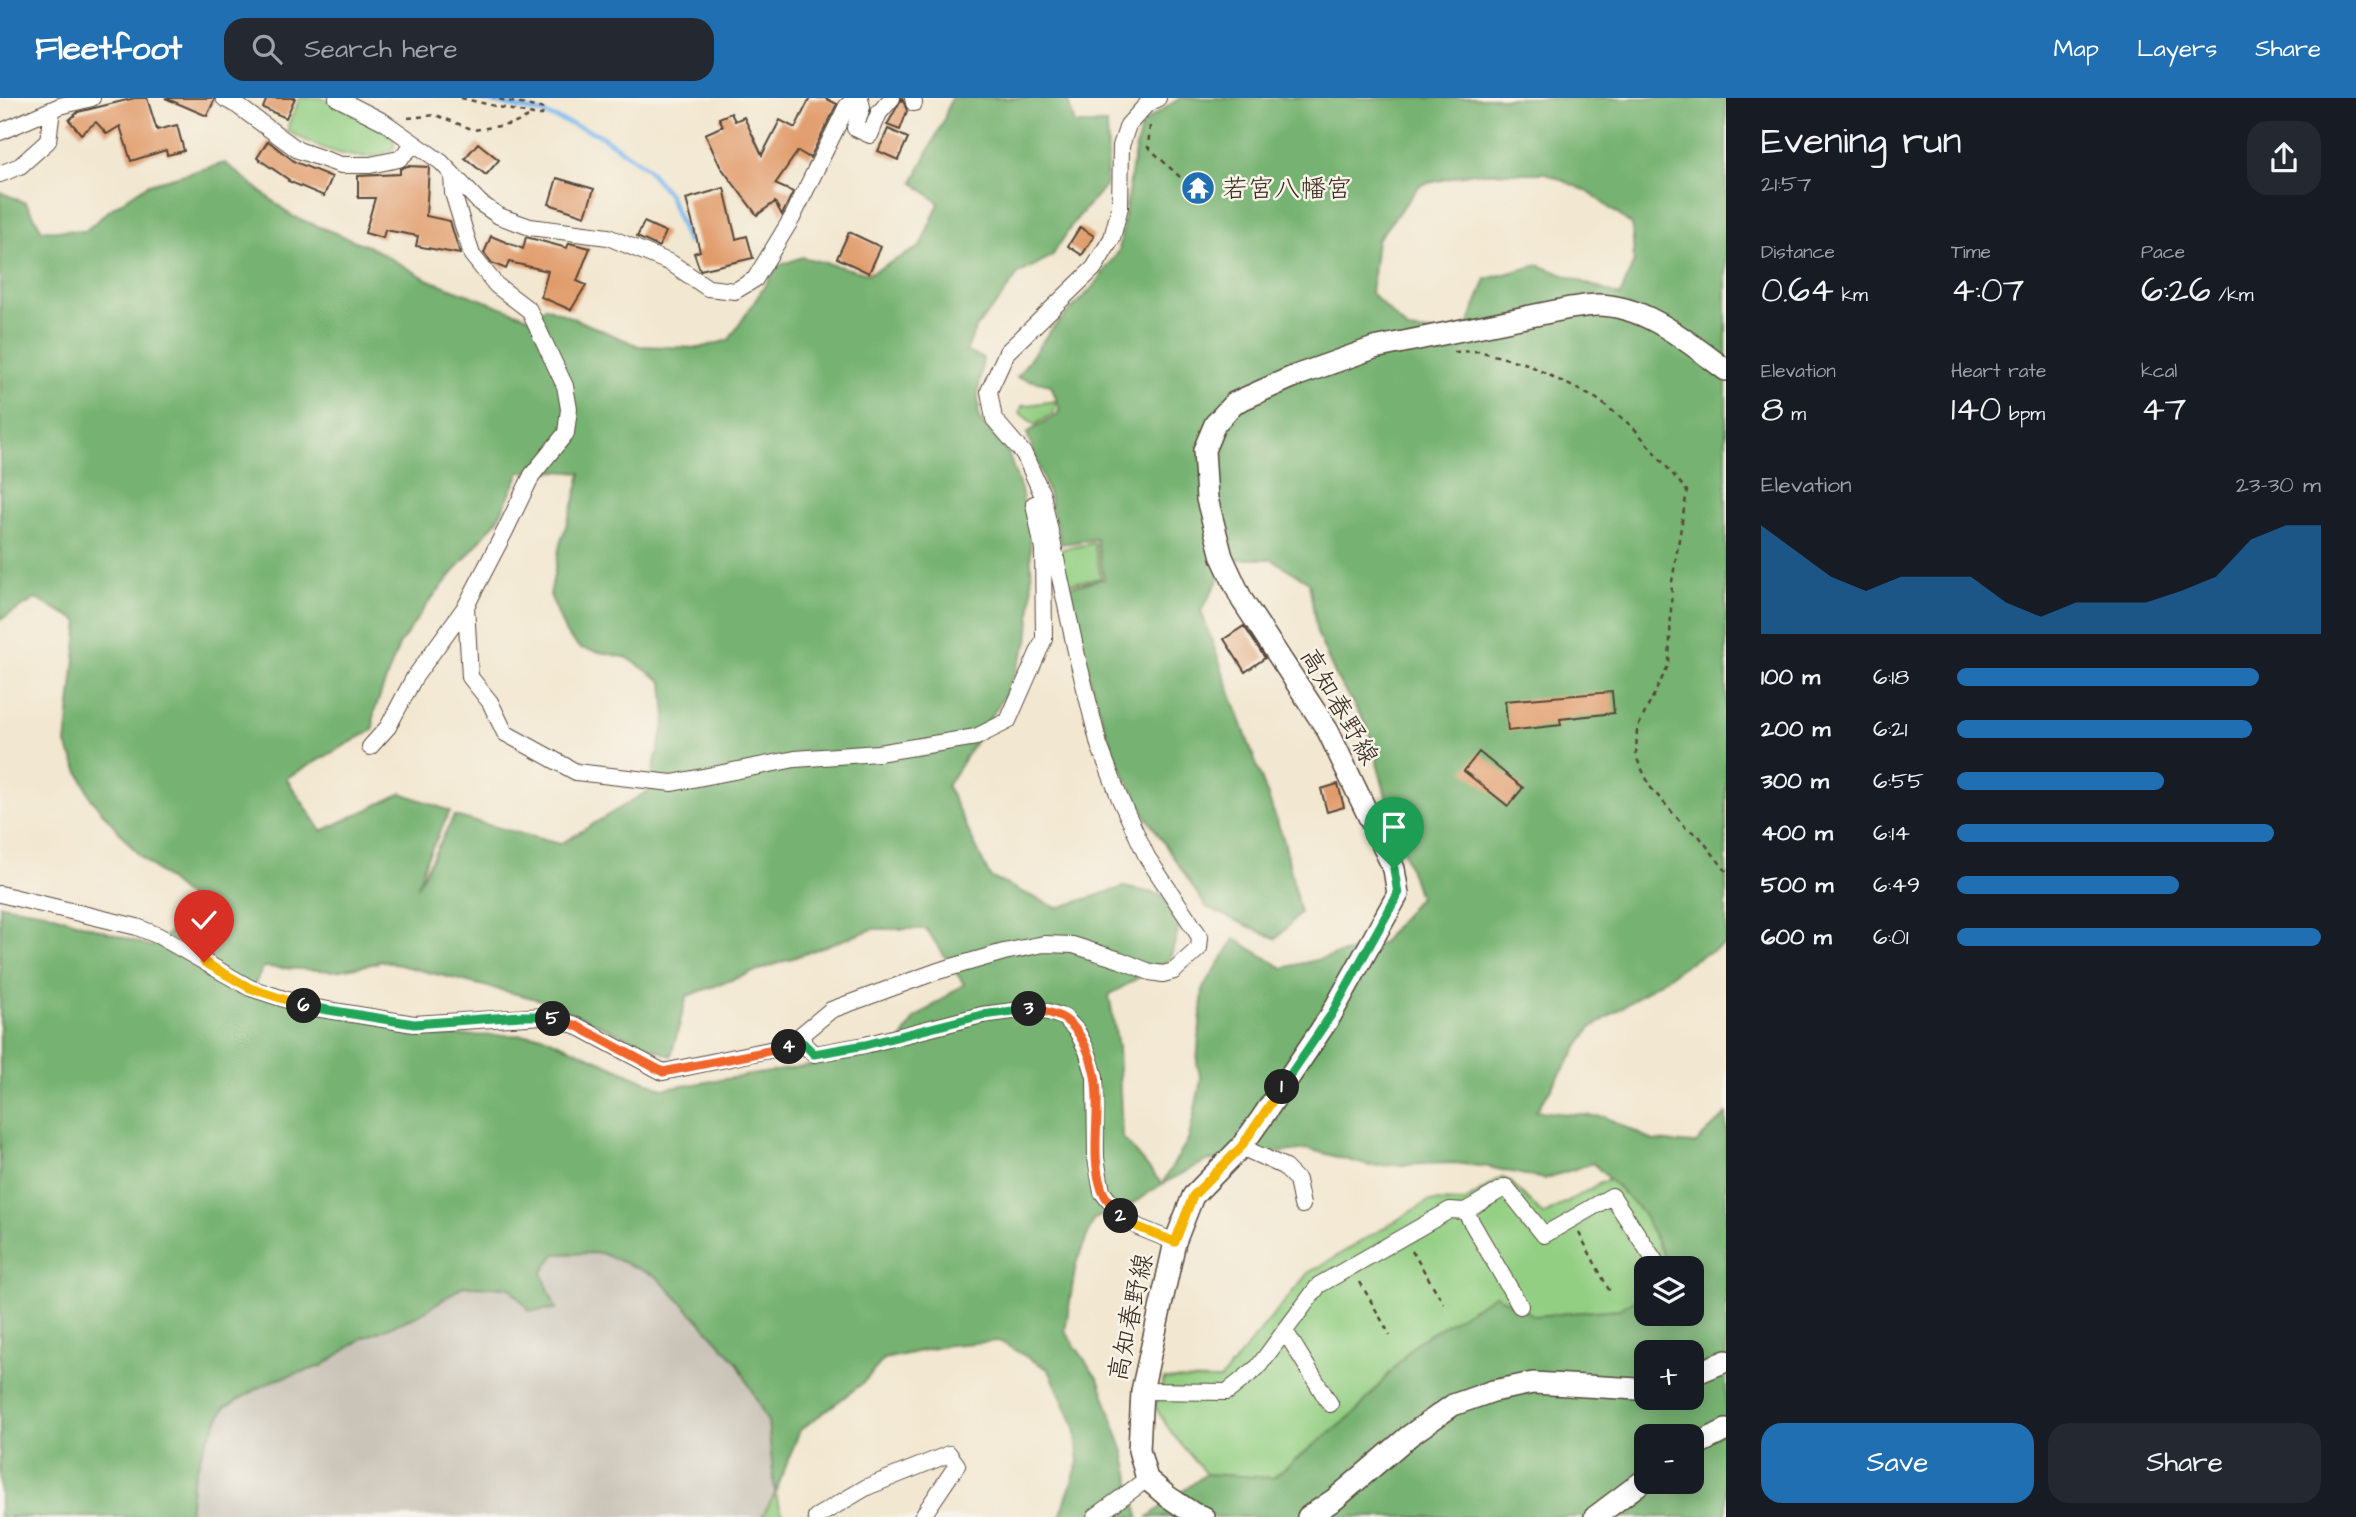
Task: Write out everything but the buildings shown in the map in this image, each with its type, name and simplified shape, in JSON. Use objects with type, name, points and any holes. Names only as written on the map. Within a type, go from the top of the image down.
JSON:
[{"type":"main road","name":"高知春野線","points":[[1147,1479],[1139,1450],[1142,1391],[1175,1242],[1193,1196],[1241,1147],[1331,1015],[1398,894],[1394,869],[1328,730],[1242,600],[1222,557],[1207,499],[1204,450],[1215,424],[1234,403],[1295,376],[1374,348],[1570,307],[1599,304],[1632,311],[1673,332],[1726,370]]},
{"type":"main road","points":[[1704,1370],[1726,1361]]},
{"type":"main road","points":[[1308,1517],[1335,1499],[1409,1436],[1453,1405],[1493,1391],[1532,1383],[1634,1389]]},
{"type":"main road","points":[[1704,1441],[1726,1430]]},
{"type":"main road","points":[[1147,1479],[1194,1514],[1204,1517]]},
{"type":"main road","points":[[1595,1517],[1634,1488]]},
{"type":"street","points":[[0,132],[52,110],[92,98]]},
{"type":"street","points":[[224,98],[298,150],[341,165],[370,165],[399,159],[415,144]]},
{"type":"street","points":[[337,98],[384,122],[441,162],[480,202],[499,216],[530,227],[608,237],[671,263],[708,288],[735,292],[755,279],[792,218],[847,106],[858,98],[862,107],[855,128],[870,135],[879,113],[892,98]]},
{"type":"street","points":[[1155,100],[1128,125],[1121,146],[1119,207],[1112,238],[1094,268],[1007,352],[989,391],[994,419],[1024,454],[1042,494],[1099,745],[1147,857],[1200,937],[1199,948],[1174,971],[1163,974],[1073,945],[1044,944],[1004,952],[939,971],[831,1010],[802,1034],[803,1043],[814,1054],[865,1045],[982,1015],[1037,1008],[1064,1017],[1077,1031],[1095,1077],[1096,1158],[1102,1192],[1121,1215],[1138,1227],[1175,1242]]},
{"type":"street","points":[[0,174],[20,166],[48,141],[52,110]]},
{"type":"street","points":[[370,747],[388,727],[414,678],[466,606],[532,475],[566,433],[569,409],[565,386],[529,310],[496,285],[471,255],[453,193],[452,174]]},
{"type":"street","points":[[466,606],[470,677],[490,702],[505,733],[576,772],[672,783],[795,759],[878,753],[976,737],[1008,721],[1044,639],[1042,549],[1024,454]]},
{"type":"street","points":[[0,894],[137,927],[159,936],[250,988],[309,1007],[414,1024],[544,1016],[575,1025],[663,1072],[803,1043]]},
{"type":"street","points":[[1241,1147],[1283,1166],[1297,1180],[1302,1205]]},
{"type":"street","points":[[1142,1391],[1227,1392],[1258,1367],[1319,1285],[1450,1210],[1465,1211],[1506,1188],[1545,1236],[1612,1196],[1652,1256]]},
{"type":"street","points":[[1465,1211],[1520,1306]]},
{"type":"street","points":[[1285,1331],[1330,1404]]},
{"type":"street","points":[[816,1517],[867,1487],[949,1454],[957,1465],[922,1517]]},
{"type":"street","points":[[1095,1517],[1147,1479]]},
{"type":"path","points":[[461,98],[533,115],[542,115],[544,109],[494,98]]},
{"type":"path","points":[[1155,100],[1148,147],[1181,178]]},
{"type":"path","points":[[397,119],[436,115],[474,130],[513,124],[533,115]]},
{"type":"path","points":[[1452,352],[1478,351],[1527,364],[1597,399],[1633,427],[1686,491],[1672,582],[1669,664],[1637,729],[1636,757],[1651,789],[1686,828],[1699,836],[1726,872]]},
{"type":"path","points":[[1572,1220],[1610,1292]]},
{"type":"path","points":[[1403,1237],[1444,1304]]},
{"type":"path","points":[[1351,1267],[1390,1335]]},
{"type":"shaded area","points":[[555,1253],[601,1253],[656,1276],[737,1362],[768,1422],[775,1494],[762,1517],[189,1517],[192,1483],[204,1446],[224,1407],[272,1381],[322,1366],[363,1338],[419,1315],[463,1286],[509,1287],[530,1311],[556,1308],[542,1273]]},
{"type":"green space","points":[[300,98],[321,98],[372,120],[394,138],[394,148],[382,154],[355,156],[326,149],[299,137],[288,131]]},
{"type":"green space","points":[[951,98],[1067,98],[1075,124],[1107,124],[1108,159],[1105,186],[1073,223],[1052,256],[1018,274],[976,327],[966,352],[983,358],[978,393],[979,419],[1008,453],[1021,490],[1030,531],[1032,595],[1028,642],[1006,693],[947,786],[990,877],[1057,908],[1124,887],[1162,895],[1181,920],[1170,959],[1109,995],[1118,1047],[1122,1137],[1162,1184],[1135,1202],[1094,1219],[1076,1264],[1065,1331],[1099,1381],[1124,1452],[1139,1517],[1060,1517],[1079,1461],[1075,1427],[1049,1370],[999,1341],[949,1345],[884,1359],[863,1383],[800,1430],[775,1494],[768,1422],[737,1362],[656,1276],[601,1253],[555,1254],[542,1273],[556,1309],[530,1311],[509,1287],[463,1286],[419,1315],[363,1338],[322,1366],[272,1381],[225,1407],[204,1446],[192,1483],[189,1517],[0,1517],[0,905],[45,912],[152,947],[200,907],[139,855],[92,800],[66,744],[79,621],[36,599],[0,620],[0,192],[26,203],[42,230],[85,231],[111,209],[149,184],[225,163],[292,216],[370,247],[429,280],[531,318],[546,307],[639,346],[699,348],[729,340],[778,266],[802,257],[869,274],[920,247],[939,203],[913,182],[943,122]],"holes":[[[520,472],[581,473],[560,544],[550,595],[566,634],[580,648],[628,658],[663,682],[666,718],[648,791],[560,844],[454,816],[417,887],[427,858],[450,811],[402,793],[322,831],[286,778],[373,730],[374,712],[399,645],[428,603],[498,519]],[[873,929],[926,929],[964,984],[914,1019],[894,1052],[663,1089],[541,1035],[433,1036],[252,990],[263,967],[336,971],[377,963],[379,960],[545,1001],[671,1056],[687,996]]]},
{"type":"green space","points":[[1180,98],[1726,98],[1726,944],[1693,960],[1590,1029],[1536,1111],[1605,1117],[1654,1141],[1695,1144],[1726,1114],[1726,1517],[1148,1517],[1206,1474],[1273,1478],[1356,1412],[1417,1342],[1495,1295],[1535,1316],[1619,1309],[1634,1300],[1634,1326],[1704,1326],[1704,1256],[1664,1256],[1642,1212],[1593,1163],[1544,1179],[1488,1167],[1453,1163],[1370,1166],[1308,1149],[1206,1161],[1162,1184],[1189,1138],[1201,1080],[1197,1063],[1203,988],[1235,939],[1283,968],[1381,944],[1419,897],[1389,807],[1367,726],[1336,677],[1317,633],[1309,582],[1271,559],[1239,559],[1225,568],[1201,611],[1284,841],[1300,913],[1276,939],[1206,907],[1145,814],[1112,750],[1090,681],[1066,587],[1104,579],[1096,539],[1061,544],[1048,493],[1027,433],[1058,414],[1059,407],[1051,385],[1017,377],[1050,331],[1091,289],[1119,251],[1134,156],[1142,124]],"holes":[[[1473,173],[1546,173],[1587,191],[1632,225],[1634,261],[1620,296],[1538,265],[1486,279],[1464,336],[1408,330],[1371,293],[1377,240],[1420,185]]]},
{"type":"green space","points":[[1056,401],[1054,413],[1035,425],[1020,413],[1022,406]]},
{"type":"green space","points":[[1094,543],[1101,578],[1065,584],[1058,550]]},
{"type":"green space","points":[[1502,1177],[1512,1183],[1543,1215],[1610,1178],[1642,1212],[1664,1256],[1634,1256],[1634,1300],[1620,1309],[1535,1316],[1417,1342],[1356,1412],[1273,1478],[1206,1474],[1173,1435],[1155,1407],[1164,1379],[1220,1380],[1308,1273],[1429,1201],[1464,1202]]},
{"type":"green space","points":[[775,1494],[784,1517],[762,1517]]},
{"type":"waterway","points":[[476,98],[542,113],[598,134],[646,167],[669,195],[687,241]]},
{"type":"place","name":"若宮八幡宮","points":[[1198,188]]},
{"type":"route","points":[[204,962],[250,988],[309,1007],[395,1022],[414,1024],[544,1016],[575,1025],[663,1072],[803,1043],[814,1054],[865,1045],[982,1015],[1037,1008],[1064,1017],[1077,1031],[1087,1051],[1095,1077],[1096,1158],[1102,1192],[1121,1215],[1138,1227],[1175,1242],[1193,1196],[1241,1147],[1331,1015],[1398,894],[1394,869]]}]
